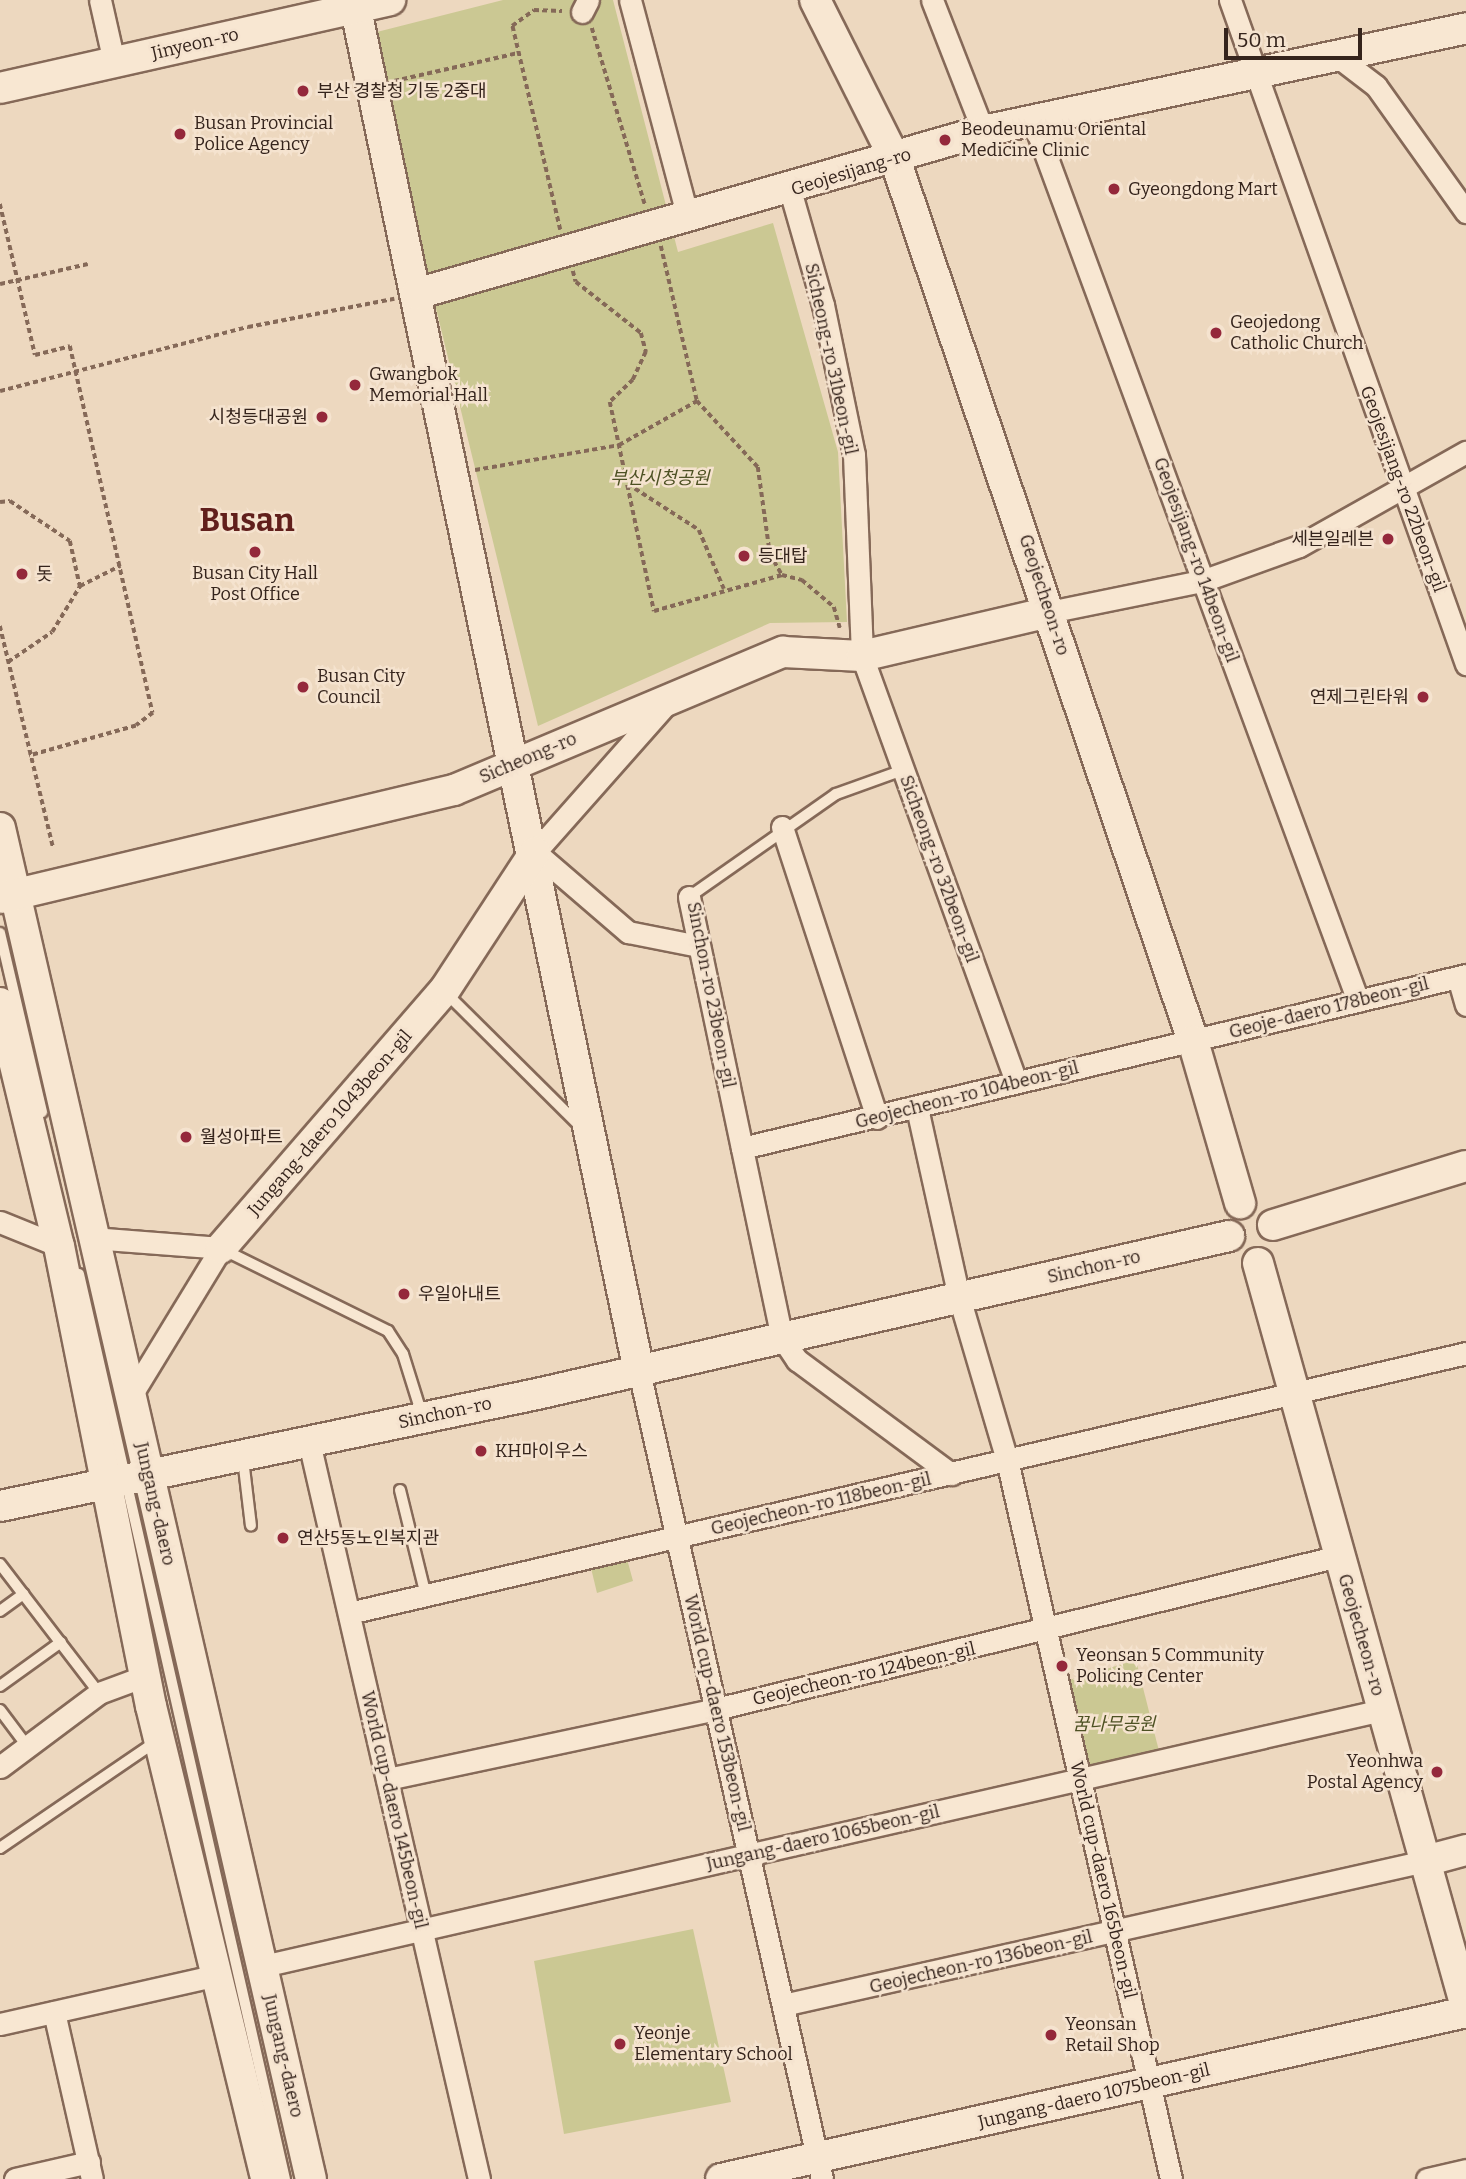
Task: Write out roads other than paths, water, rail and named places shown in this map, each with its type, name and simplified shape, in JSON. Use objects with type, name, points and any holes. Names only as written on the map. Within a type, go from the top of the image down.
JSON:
[{"type":"main road","name":"Jinyeon-ro","points":[[0,88],[355,4],[390,0]]},
{"type":"main road","name":"Geojecheon-ro","points":[[815,0],[895,159],[1193,1041],[1240,1203]]},
{"type":"main road","points":[[355,4],[535,852],[639,1371]]},
{"type":"main road","name":"Geojesijang-ro","points":[[416,294],[564,244],[651,219],[688,218],[983,131],[1256,76],[1466,28]]},
{"type":"main road","name":"Sicheong-ro","points":[[7,896],[454,790],[783,652],[855,655],[1049,612]]},
{"type":"main road","name":"Jungang-daero","points":[[0,828],[7,896],[130,1397],[127,1480],[145,1676],[266,2179]]},
{"type":"main road","name":"Jungang-daero 1043beon-gil","points":[[221,1248],[444,991],[535,852]]},
{"type":"main road","name":"Jungang-daero","points":[[0,1006],[59,1246],[263,1966],[311,2179]]},
{"type":"main road","points":[[1273,1225],[1466,1166]]},
{"type":"main road","points":[[1240,1203],[1266,1213],[1273,1225],[1271,1255],[1258,1263],[1242,1259],[1229,1236],[1240,1203]]},
{"type":"main road","name":"Sinchon-ro","points":[[0,1506],[639,1371],[1229,1236]]},
{"type":"main road","name":"Geojecheon-ro","points":[[1258,1263],[1466,2009]]},
{"type":"main road","points":[[1425,1861],[1466,1850]]},
{"type":"main road","name":"Jungang-daero 1075beon-gil","points":[[722,2179],[820,2169],[1149,2083],[1466,2009]]},
{"type":"street","points":[[100,0],[114,62]]},
{"type":"street","points":[[630,0],[688,218]]},
{"type":"street","points":[[932,0],[983,131]]},
{"type":"street","name":"Geojesijang-ro 22beon-gil","points":[[1230,0],[1466,664]]},
{"type":"street","points":[[1338,57],[1376,86],[1466,212]]},
{"type":"street","name":"Geojesijang-ro 14beon-gil","points":[[1033,120],[1358,1001]]},
{"type":"street","name":"Sicheong-ro 31beon-gil","points":[[790,190],[823,305],[854,455],[855,655]]},
{"type":"street","points":[[1049,612],[1202,580],[1299,546],[1401,486],[1466,452]]},
{"type":"street","name":"Sicheong-ro 32beon-gil","points":[[855,655],[903,770],[1016,1082]]},
{"type":"street","name":"Jungang-daero 1043beon-gil","points":[[535,852],[671,699]]},
{"type":"street","points":[[782,827],[877,1118]]},
{"type":"street","points":[[535,852],[628,932],[699,946]]},
{"type":"street","name":"Sinchon-ro 23beon-gil","points":[[689,897],[782,1338]]},
{"type":"street","points":[[1462,976],[1466,1005]]},
{"type":"street","name":"Geoje-daero 178beon-gil","points":[[1193,1041],[1462,976]]},
{"type":"street","name":"Geojecheon-ro 104beon-gil","points":[[741,1148],[877,1118],[1193,1041]]},
{"type":"street","points":[[917,1108],[959,1297]]},
{"type":"street","points":[[0,1222],[59,1246]]},
{"type":"street","points":[[92,1238],[221,1248]]},
{"type":"street","name":"Jungang-daero 1043beon-gil","points":[[130,1397],[221,1248]]},
{"type":"street","name":"World cup-daero 165beon-gil","points":[[959,1297],[1007,1460],[1171,2179]]},
{"type":"street","points":[[782,1338],[797,1360],[951,1474]]},
{"type":"street","name":"Geojecheon-ro 118beon-gil","points":[[349,1614],[1466,1353]]},
{"type":"street","name":"World cup-daero 153beon-gil","points":[[639,1371],[820,2169]]},
{"type":"street","name":"World cup-daero 145beon-gil","points":[[309,1442],[479,2179]]},
{"type":"street","name":"Geojecheon-ro 124beon-gil","points":[[387,1779],[716,1709],[1339,1556]]},
{"type":"street","points":[[0,1767],[99,1693],[145,1676]]},
{"type":"street","name":"Jungang-daero 1065beon-gil","points":[[263,1966],[1382,1710]]},
{"type":"street","name":"Geojecheon-ro 136beon-gil","points":[[783,2006],[1425,1861]]},
{"type":"street","points":[[0,2024],[218,1975]]},
{"type":"street","points":[[15,2179],[90,2171],[54,2012]]},
{"type":"street","points":[[1427,2179],[1466,2170]]},
{"type":"lane","name":"Sinchon-ro 23beon-gil","points":[[689,897],[782,827],[836,794],[903,770]]},
{"type":"lane","points":[[0,933],[285,2179]]},
{"type":"lane","points":[[444,991],[592,1137]]},
{"type":"lane","points":[[221,1248],[388,1331],[403,1354],[423,1417]]},
{"type":"lane","points":[[242,1454],[251,1526]]},
{"type":"lane","points":[[400,1490],[426,1596]]},
{"type":"lane","points":[[0,1564],[99,1693]]},
{"type":"lane","points":[[0,1611],[23,1594]]},
{"type":"lane","points":[[0,1686],[61,1642]]},
{"type":"lane","points":[[0,1710],[27,1746]]},
{"type":"lane","points":[[0,1848],[160,1740]]},
{"type":"place","name":"부산 경찰청 기동 2중대","points":[[303,91]]},
{"type":"place","name":"Busan Provincial Police Agency","points":[[180,134]]},
{"type":"place","name":"Beodeunamu Oriental Medicine Clinic","points":[[945,140]]},
{"type":"place","name":"Gyeongdong Mart","points":[[1114,189]]},
{"type":"place","name":"Geojedong Catholic Church","points":[[1216,333]]},
{"type":"place","name":"Gwangbok Memorial Hall","points":[[355,385]]},
{"type":"place","name":"시청등대공원","points":[[322,417]]},
{"type":"place","name":"세븐일레븐","points":[[1388,539]]},
{"type":"place","name":"Busan City Hall Post Office","points":[[255,552]]},
{"type":"place","name":"등대탑","points":[[744,556]]},
{"type":"place","name":"돗","points":[[22,574]]},
{"type":"place","name":"Busan City Council","points":[[303,687]]},
{"type":"place","name":"연제그린타워","points":[[1423,697]]},
{"type":"place","name":"월성아파트","points":[[186,1137]]},
{"type":"place","name":"우일아내트","points":[[404,1294]]},
{"type":"place","name":"KH마이우스","points":[[481,1451]]},
{"type":"place","name":"연산5동노인복지관","points":[[283,1538]]},
{"type":"place","name":"Yeonsan 5 Community Policing Center","points":[[1062,1666]]},
{"type":"place","name":"Yeonhwa Postal Agency","points":[[1437,1772]]},
{"type":"place","name":"Yeonsan Retail Shop","points":[[1051,2035]]},
{"type":"place","name":"Yeonje Elementary School","points":[[620,2044]]},
{"type":"district","name":"Busan","points":[[247,520]]},
{"type":"park label","name":"부산시청공원","points":[[660,478]]},
{"type":"park label","name":"꿈나무공원","points":[[1114,1724]]}]
